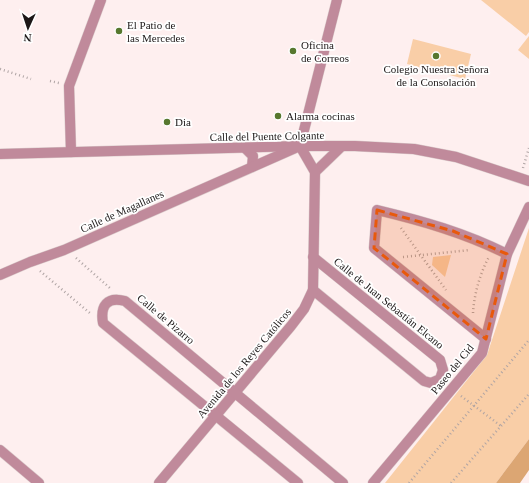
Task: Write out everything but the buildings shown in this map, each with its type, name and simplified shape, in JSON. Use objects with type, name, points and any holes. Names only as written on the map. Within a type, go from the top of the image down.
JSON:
[{"type":"street","points":[[71,152],[69,86],[101,0]]},
{"type":"street","points":[[337,0],[300,146],[316,172],[341,146]]},
{"type":"street","name":"Calle del Puente Colgante","points":[[0,154],[300,146],[355,146],[414,149],[456,156],[528,176]]},
{"type":"street","name":"Calle de Magallanes","points":[[0,275],[66,249],[300,146]]},
{"type":"street","points":[[246,148],[253,156],[252,167]]},
{"type":"street","name":"Avenida de los Reyes Católicos","points":[[159,483],[216,417],[235,392],[304,310],[313,290],[316,172]]},
{"type":"street","name":"Paseo del Cid","points":[[374,483],[482,353],[507,254],[529,207]]},
{"type":"street","points":[[486,339],[374,248],[377,210],[453,231],[507,254]]},
{"type":"street","name":"Calle de Juan Sebastián Elcano","points":[[313,290],[424,381],[431,383],[440,379],[443,370],[440,360],[314,257]]},
{"type":"street","name":"Calle de Pizarro","points":[[103,323],[103,308],[109,301],[118,299],[125,301],[343,483]]},
{"type":"street","points":[[103,323],[298,483]]},
{"type":"street","points":[[0,450],[39,483]]},
{"type":"path","points":[[0,70],[31,79]]},
{"type":"path","points":[[528,176],[523,169],[529,148]]},
{"type":"path","points":[[391,213],[447,292]]},
{"type":"path","points":[[473,328],[474,302],[484,266],[494,248]]},
{"type":"path","points":[[66,249],[125,301]]},
{"type":"path","points":[[387,258],[472,250]]},
{"type":"path","points":[[30,262],[103,323]]},
{"type":"path","points":[[409,483],[529,340]]},
{"type":"path","points":[[452,389],[501,426]]},
{"type":"path","points":[[451,483],[529,394]]},
{"type":"highlighted area","points":[[377,210],[453,231],[507,254],[486,339],[374,248]]},
{"type":"shaded area","points":[[481,0],[529,0],[529,32],[526,36]]},
{"type":"shaded area","points":[[529,36],[529,59],[518,50]]},
{"type":"shaded area","points":[[413,39],[471,54],[465,79],[407,64]]},
{"type":"shaded area","points":[[529,228],[529,439],[496,483],[385,483],[487,355]]},
{"type":"shaded area","points":[[451,255],[445,277],[432,265],[433,257]]},
{"type":"shaded area","points":[[529,439],[529,470],[520,483],[496,483]]},
{"type":"place","name":"El Patio de las Mercedes","points":[[119,31]]},
{"type":"place","name":"Oficina de Correos","points":[[293,51]]},
{"type":"place","name":"Colegio Nuestra Señora de la Consolación","points":[[436,56]]},
{"type":"place","name":"Alarma cocinas","points":[[278,116]]},
{"type":"place","name":"Dia","points":[[167,122]]}]
